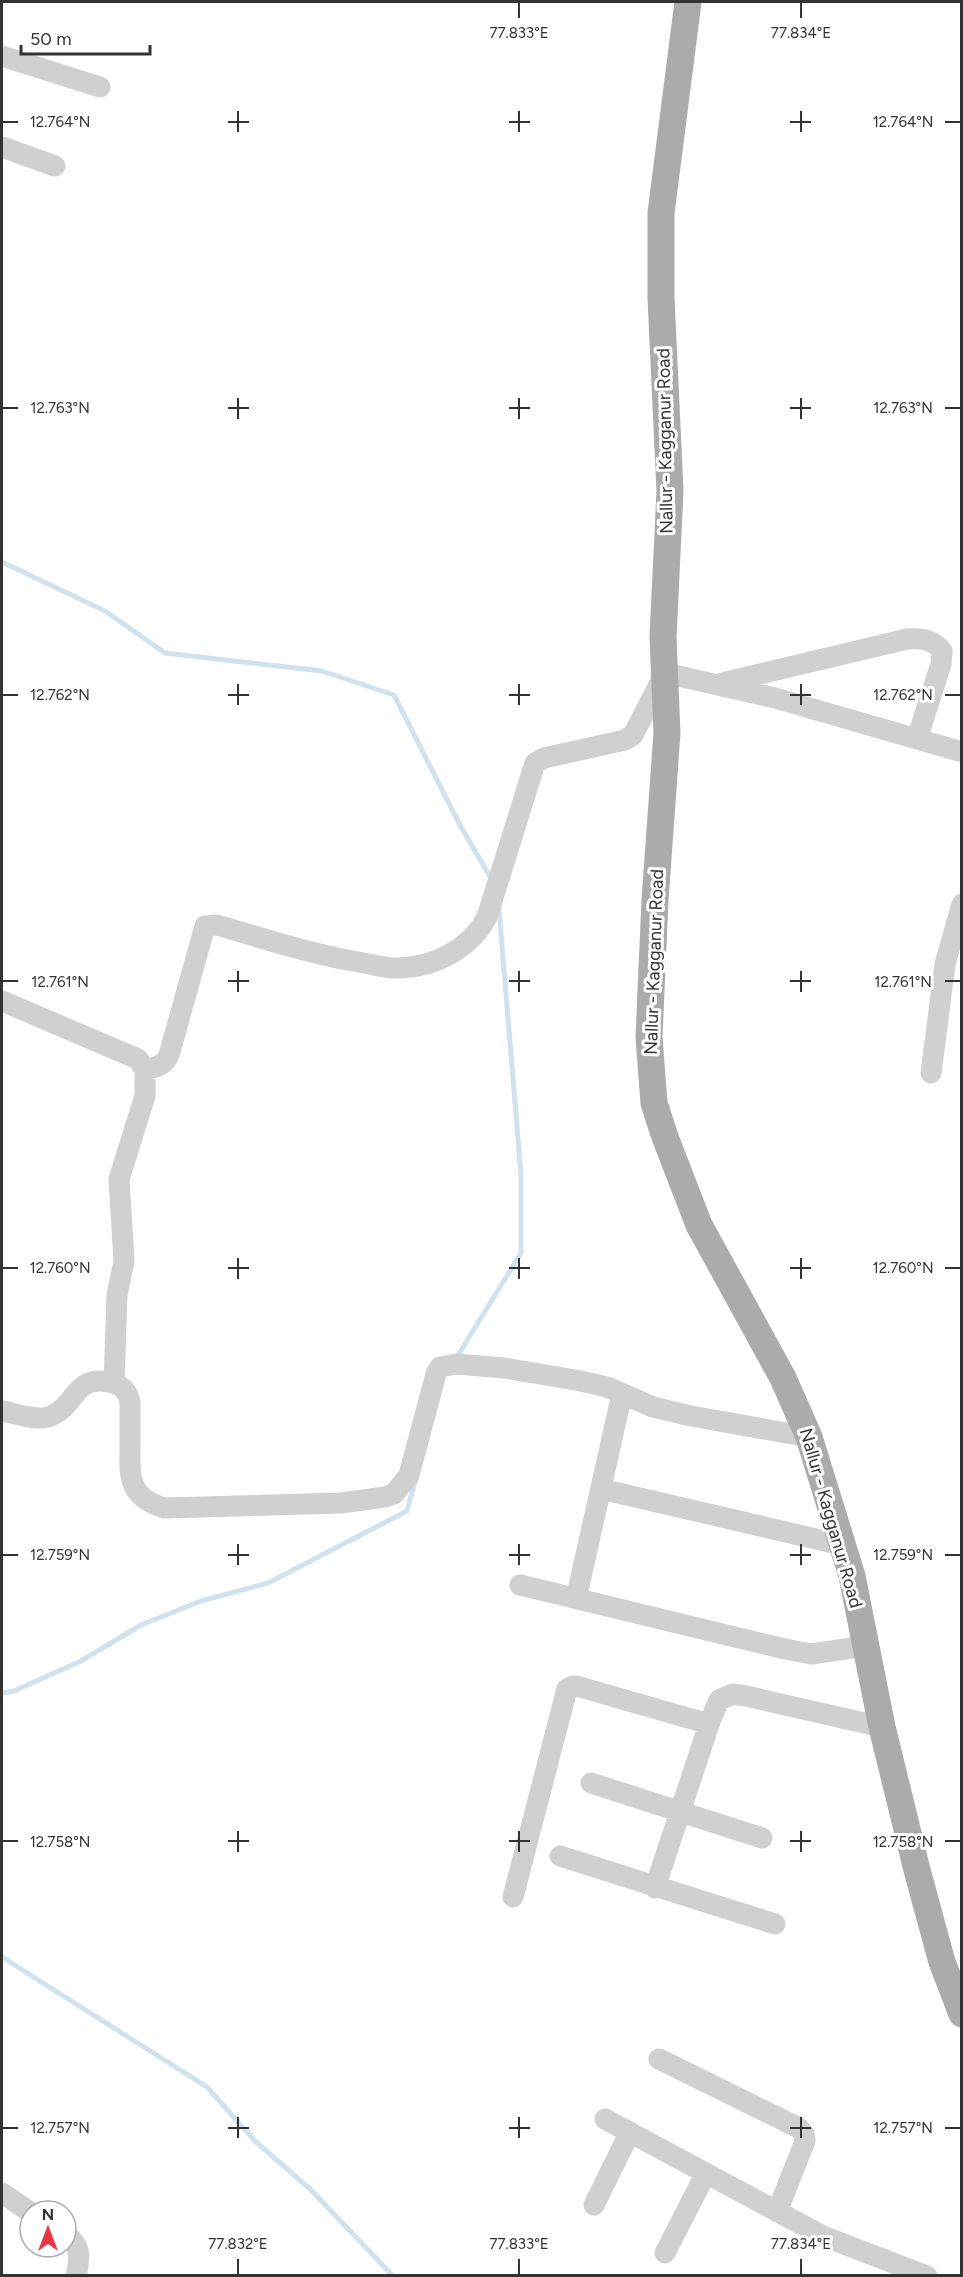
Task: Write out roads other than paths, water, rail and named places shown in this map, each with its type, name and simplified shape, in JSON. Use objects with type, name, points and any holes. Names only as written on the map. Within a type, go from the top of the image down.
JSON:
[{"type":"main road","name":"Nallur - Kagganur Road","points":[[688,2],[662,213],[661,298],[670,491],[663,637],[667,733],[655,900],[649,1037],[654,1103],[664,1137],[699,1225],[783,1378],[809,1437],[852,1576],[882,1727],[942,1962],[962,2014]]},
{"type":"street","points":[[2,56],[100,87]]},
{"type":"street","points":[[2,147],[56,166]]},
{"type":"street","points":[[716,685],[907,639],[921,638],[936,643],[942,651],[941,664],[917,739]]},
{"type":"street","points":[[145,1070],[166,1062],[169,1055],[205,926],[217,925],[324,956],[399,969],[436,962],[467,943],[479,932],[487,917],[535,763],[544,758],[625,740],[633,735],[665,673],[775,698],[962,752]]},
{"type":"street","points":[[931,1073],[945,964],[962,904]]},
{"type":"street","points":[[2,1001],[138,1059],[145,1070],[144,1105],[119,1179],[124,1262],[117,1295],[114,1383]]},
{"type":"street","points":[[2,1411],[44,1418],[54,1415],[87,1382],[114,1383],[128,1394],[130,1402],[129,1475],[135,1489],[144,1499],[164,1508],[341,1503],[394,1494],[409,1475],[436,1374],[440,1367],[445,1365],[504,1368],[581,1381],[607,1387],[653,1407],[809,1437]]},
{"type":"street","points":[[576,1599],[622,1394]]},
{"type":"street","points":[[601,1489],[842,1545]]},
{"type":"street","points":[[520,1585],[811,1654],[866,1646]]},
{"type":"street","points":[[513,1897],[567,1689],[573,1686],[580,1687],[709,1724]]},
{"type":"street","points":[[655,1888],[719,1700],[733,1694],[882,1727]]},
{"type":"street","points":[[591,1782],[762,1838]]},
{"type":"street","points":[[560,1856],[655,1888],[775,1923]]},
{"type":"street","points":[[659,2058],[799,2128],[804,2134],[805,2141],[777,2212]]},
{"type":"street","points":[[605,2119],[824,2236],[927,2276]]},
{"type":"street","points":[[594,2205],[630,2132]]},
{"type":"street","points":[[665,2253],[706,2174]]},
{"type":"street","points":[[2,2193],[18,2204]]},
{"type":"street","points":[[76,2276],[80,2259],[78,2246]]},
{"type":"waterway","points":[[2,562],[105,611],[165,653],[322,671],[394,695],[461,827],[492,880]]},
{"type":"waterway","points":[[455,1360],[521,1253],[521,1175],[499,909]]},
{"type":"waterway","points":[[2,1693],[14,1691],[81,1661],[141,1625],[201,1601],[268,1583],[407,1511],[415,1482]]},
{"type":"waterway","points":[[2,1957],[207,2087],[255,2141],[310,2189],[393,2276]]}]
